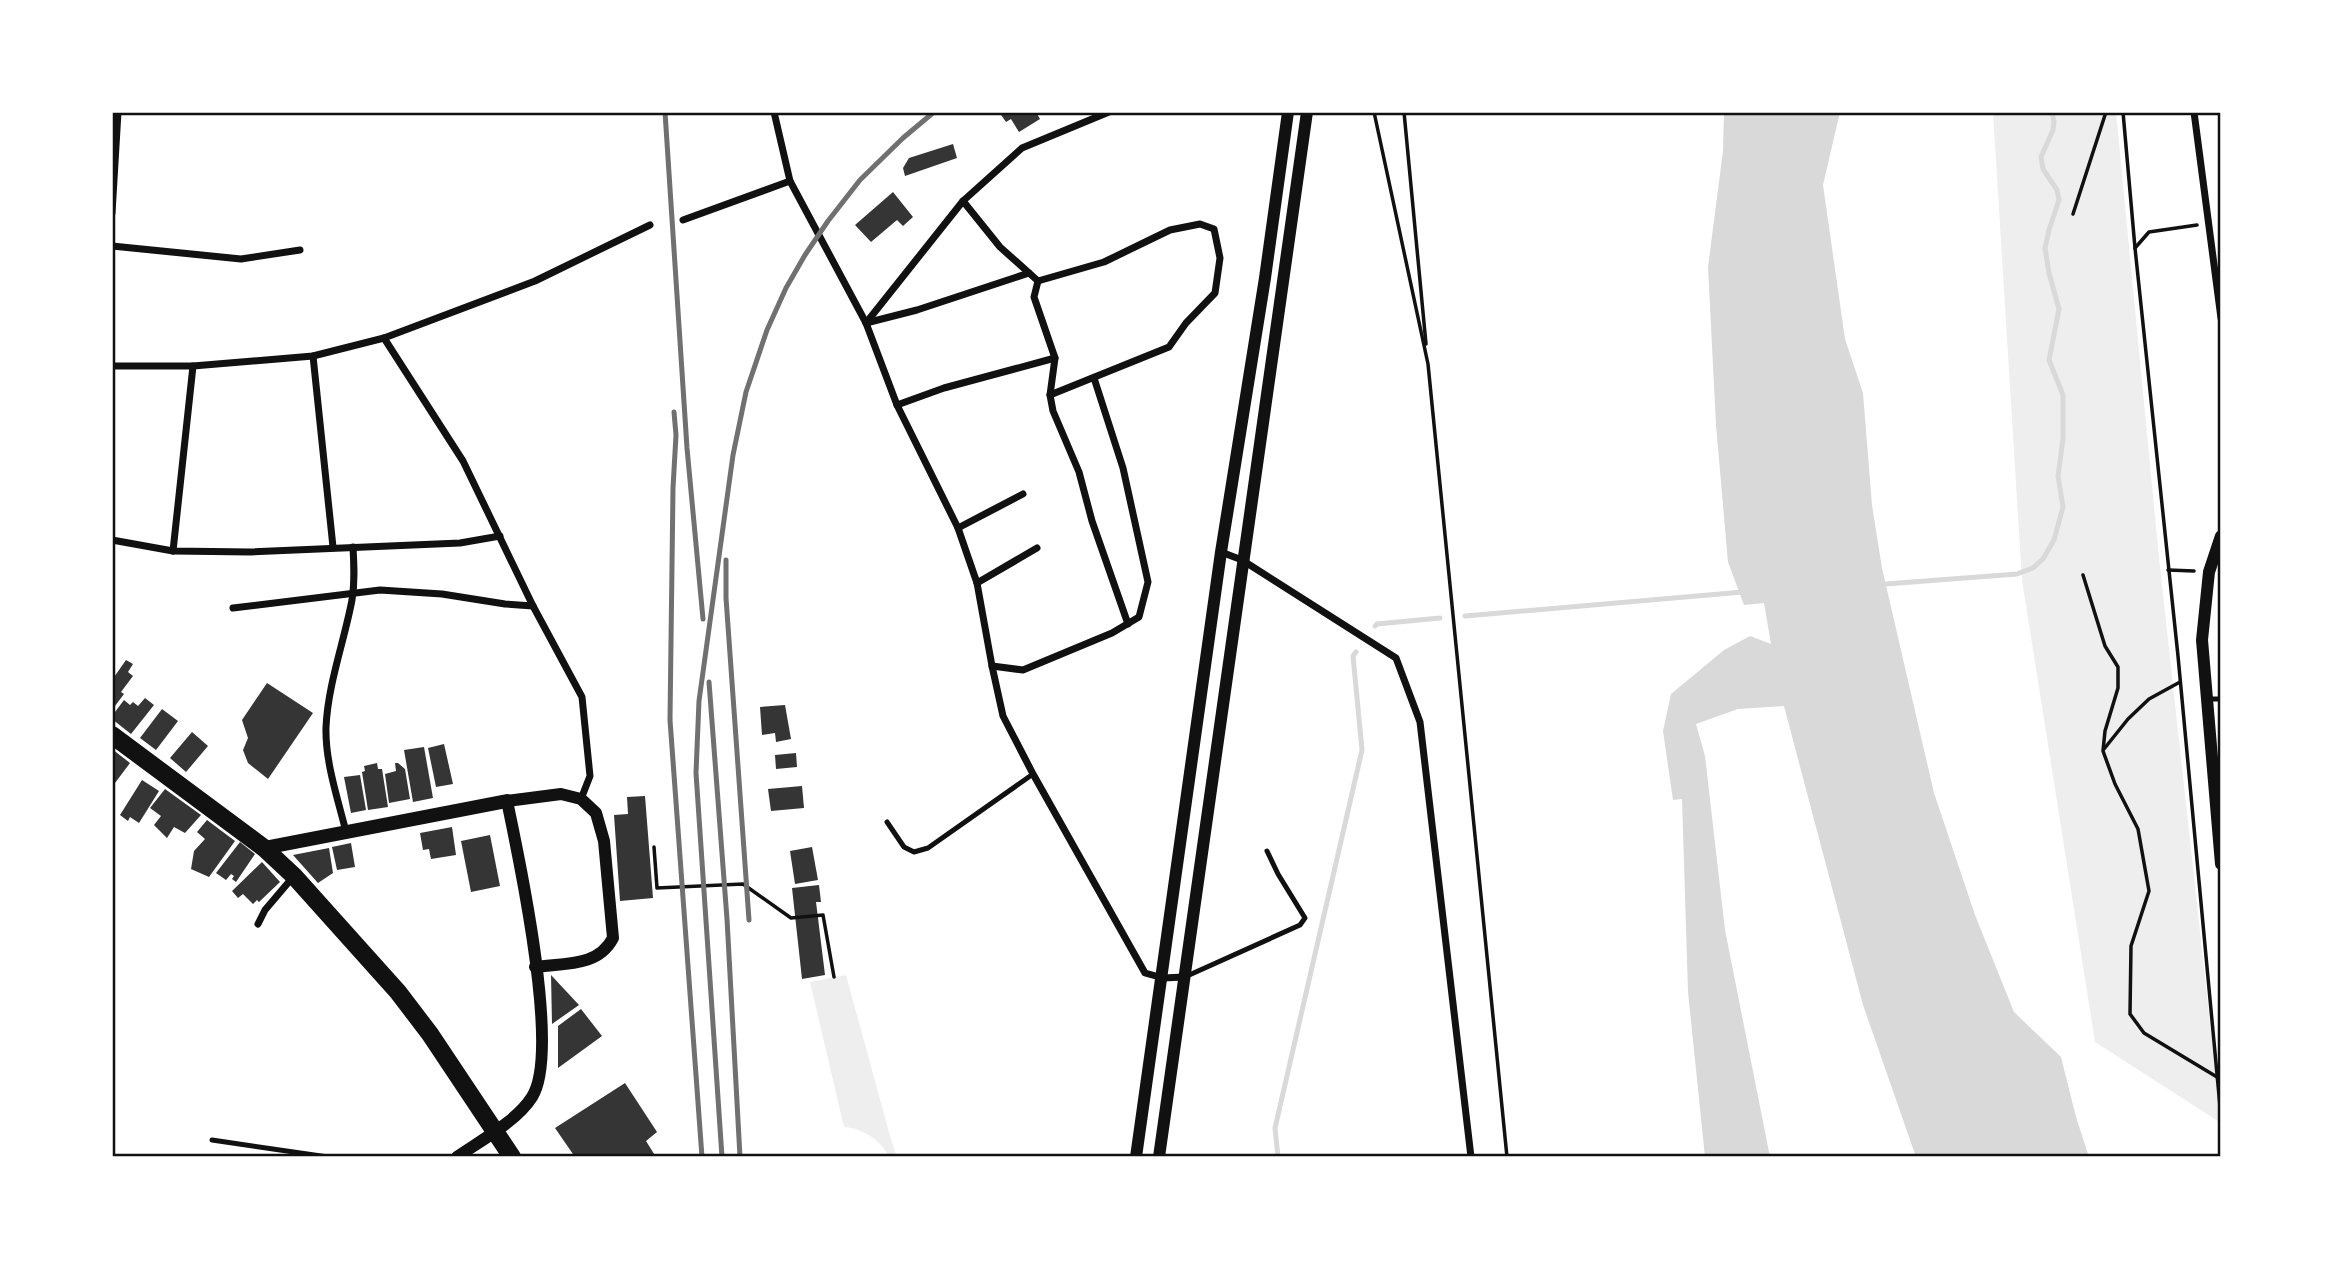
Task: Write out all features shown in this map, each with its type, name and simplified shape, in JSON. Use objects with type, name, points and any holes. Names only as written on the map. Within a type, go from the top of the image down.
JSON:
[{"type":"main road","points":[[112,735],[264,848],[294,876],[398,992],[430,1034],[512,1157]]},
{"type":"main road","points":[[264,848],[507,801]]},
{"type":"street","points":[[112,213],[118,112]]},
{"type":"street","points":[[774,112],[790,181],[866,323],[897,405],[958,527],[977,583],[1003,716],[1145,973],[1163,978],[1184,977]]},
{"type":"street","points":[[866,323],[964,201],[1022,148],[1109,112]]},
{"type":"street","points":[[1136,1157],[1221,552],[1265,278],[1288,112]]},
{"type":"street","points":[[1159,1157],[1307,112]]},
{"type":"street","points":[[2194,112],[2221,318]]},
{"type":"street","points":[[683,220],[790,181]]},
{"type":"street","points":[[964,201],[1000,247],[1038,281]]},
{"type":"street","points":[[1038,281],[1104,262],[1170,230],[1200,224],[1214,229],[1220,258],[1215,293],[1186,323],[1169,347],[1050,395]]},
{"type":"street","points":[[112,366],[193,366],[313,356],[384,338],[535,281],[650,225]]},
{"type":"street","points":[[112,246],[241,259],[300,250]]},
{"type":"street","points":[[866,323],[918,310],[1029,273]]},
{"type":"street","points":[[1038,281],[1034,297],[1055,358],[1050,395],[1053,411],[1079,472],[1092,521],[1128,624]]},
{"type":"street","points":[[384,338],[463,461],[533,606],[582,697],[590,776],[581,799]]},
{"type":"street","points":[[313,356],[334,547]]},
{"type":"street","points":[[897,405],[944,388],[1055,358]]},
{"type":"street","points":[[173,551],[193,366]]},
{"type":"street","points":[[992,666],[1024,670],[1112,633],[1139,617],[1148,582],[1123,468],[1094,378]]},
{"type":"street","points":[[958,527],[1023,494]]},
{"type":"street","points":[[112,540],[173,551],[250,552],[460,543],[500,536]]},
{"type":"street","points":[[2221,536],[2209,572],[2202,640],[2221,864]]},
{"type":"street","points":[[346,832],[328,754],[326,727],[333,679],[353,593],[353,547]]},
{"type":"street","points":[[977,583],[1037,548]]},
{"type":"street","points":[[1221,552],[1242,561],[1396,658],[1420,722],[1471,1157]]},
{"type":"street","points":[[233,608],[380,590],[533,606]]},
{"type":"street","points":[[457,1157],[526,1105],[537,1089],[541,1076],[542,1020],[520,866],[507,801],[561,794],[581,799],[597,813],[604,841],[613,938],[607,949],[597,957],[535,967]]},
{"type":"street","points":[[258,924],[265,910],[294,876]]},
{"type":"lane","points":[[2207,699],[2221,699]]},
{"type":"lane","points":[[887,822],[904,847],[914,852],[928,848],[1033,774]]},
{"type":"lane","points":[[1184,977],[1300,925],[1305,918],[1266,851]]},
{"type":"lane","points":[[212,1140],[328,1157]]},
{"type":"path","points":[[1374,112],[1428,363]]},
{"type":"path","points":[[1404,112],[1507,1157]]},
{"type":"path","points":[[2073,214],[2106,112]]},
{"type":"path","points":[[2123,112],[2221,1117]]},
{"type":"path","points":[[2135,248],[2149,232],[2208,224]]},
{"type":"path","points":[[2168,570],[2209,572]]},
{"type":"path","points":[[2083,575],[2105,646],[2118,667],[2118,688],[2105,731],[2103,751],[2115,784],[2138,829],[2149,891],[2130,946],[2130,1014],[2144,1033],[2217,1077]]},
{"type":"path","points":[[2103,751],[2128,719],[2149,699],[2180,682]]},
{"type":"path","points":[[654,847],[657,888],[743,884],[791,918],[823,915],[834,978]]},
{"type":"shaded area","points":[[1724,112],[1840,112],[1823,185],[1845,339],[1863,393],[1872,505],[1882,568],[1934,793],[1975,915],[2014,1012],[2061,1057],[2089,1157],[1916,1157],[1863,1005],[1784,706],[1738,709],[1696,724],[1705,756],[1725,930],[1770,1157],[1705,1157],[1688,992],[1682,799],[1673,800],[1663,731],[1671,694],[1724,650],[1750,636],[1771,644],[1764,603],[1744,605],[1728,562],[1716,425],[1708,267],[1723,151]]},
{"type":"shaded area","points":[[1993,112],[2116,112],[2159,558],[2221,1123],[2095,1042],[2022,580]]},
{"type":"shaded area","points":[[846,975],[897,1157],[889,1157],[876,1140],[864,1132],[844,1127],[810,982]]},
{"type":"building","points":[[999,112],[1036,112],[1040,119],[1019,132],[1011,119],[1006,122]]},
{"type":"building","points":[[953,144],[957,158],[905,176],[903,168],[909,158]]},
{"type":"building","points":[[893,192],[913,217],[903,226],[897,220],[871,242],[855,225]]},
{"type":"building","points":[[126,660],[133,664],[128,672],[133,676],[112,710],[112,680]]},
{"type":"building","points":[[267,683],[313,713],[268,779],[248,763],[243,750],[248,738],[242,720]]},
{"type":"building","points":[[145,698],[154,705],[131,734],[112,719],[124,700],[130,705],[133,702],[138,706]]},
{"type":"building","points":[[785,705],[791,739],[776,742],[775,733],[762,735],[760,707]]},
{"type":"building","points":[[162,709],[178,721],[156,750],[140,738]]},
{"type":"building","points":[[192,732],[208,746],[186,772],[170,758]]},
{"type":"building","points":[[444,744],[453,784],[436,787],[428,748]]},
{"type":"building","points":[[424,747],[433,798],[413,802],[404,750]]},
{"type":"building","points":[[112,749],[130,763],[112,787]]},
{"type":"building","points":[[796,753],[797,767],[776,769],[775,755]]},
{"type":"building","points":[[377,763],[378,769],[382,769],[388,807],[368,810],[362,772],[365,771],[364,766]]},
{"type":"building","points":[[395,763],[405,769],[410,799],[389,803],[385,774],[396,771]]},
{"type":"building","points":[[360,775],[366,810],[351,813],[344,777]]},
{"type":"building","points":[[142,780],[159,791],[139,823],[130,817],[128,821],[120,815]]},
{"type":"building","points":[[802,786],[804,808],[771,811],[768,789]]},
{"type":"building","points":[[165,789],[201,815],[185,833],[174,827],[167,838],[154,825],[161,816],[150,808]]},
{"type":"building","points":[[645,796],[653,898],[620,901],[614,815],[628,814],[627,797]]},
{"type":"building","points":[[207,820],[235,841],[209,877],[191,869],[194,851],[205,839],[197,832]]},
{"type":"building","points":[[452,827],[456,855],[431,859],[429,849],[423,850],[420,833]]},
{"type":"building","points":[[490,835],[500,886],[471,892],[461,841]]},
{"type":"building","points":[[240,842],[255,854],[236,882],[231,874],[226,880],[216,873]]},
{"type":"building","points":[[351,843],[355,867],[337,870],[332,847]]},
{"type":"building","points":[[812,847],[818,880],[795,884],[790,851]]},
{"type":"building","points":[[329,848],[333,873],[318,883],[293,855]]},
{"type":"building","points":[[262,862],[280,882],[259,902],[257,900],[253,904],[243,894],[238,898],[232,891]]},
{"type":"building","points":[[819,885],[821,902],[816,902],[825,975],[802,979],[792,888]]},
{"type":"building","points":[[551,975],[579,1005],[552,1024]]},
{"type":"building","points":[[581,1009],[602,1036],[558,1068],[558,1026]]},
{"type":"building","points":[[625,1083],[657,1132],[646,1141],[656,1157],[575,1157],[555,1128]]},
{"type":"waterway","points":[[1886,584],[2017,574],[2033,568],[2043,559],[2054,540],[2063,507],[2058,476],[2063,439],[2063,395],[2049,360],[2059,309],[2045,248],[2059,200],[2057,190],[2043,169],[2041,157],[2053,130],[2052,112]]},
{"type":"waterway","points":[[1465,616],[1743,592]]},
{"type":"waterway","points":[[1375,626],[1440,618]]},
{"type":"waterway","points":[[1278,1157],[1275,1128],[1362,750],[1353,656],[1356,652]]},
{"type":"railway","points":[[665,112],[687,448],[703,619]]},
{"type":"railway","points":[[722,1157],[696,773],[699,701],[733,455],[746,392],[767,330],[805,255],[860,180],[934,112]]},
{"type":"railway","points":[[674,412],[676,435],[670,720],[702,1157]]},
{"type":"railway","points":[[726,560],[726,598],[749,920]]},
{"type":"railway","points":[[709,682],[727,919],[740,1157]]}]
